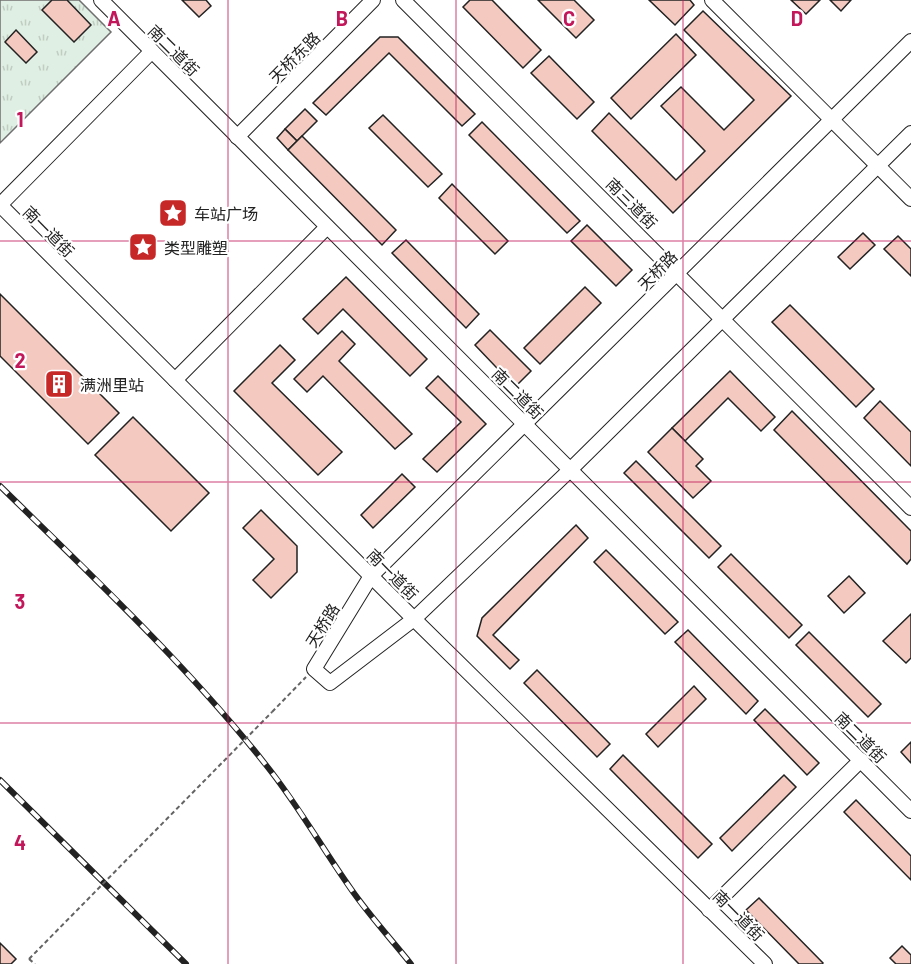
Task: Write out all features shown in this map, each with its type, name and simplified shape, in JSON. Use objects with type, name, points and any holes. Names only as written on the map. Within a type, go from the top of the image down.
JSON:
[{"type":"street","name":"南二道街","points":[[100,0],[526,423],[911,811]]},
{"type":"street","name":"天桥东路","points":[[237,137],[373,0]]},
{"type":"street","name":"南三道街","points":[[403,0],[678,272],[911,508]]},
{"type":"street","points":[[712,0],[911,199]]},
{"type":"street","name":"天桥路","points":[[911,41],[371,576],[314,669],[330,683],[414,619],[572,470],[911,133]]},
{"type":"street","points":[[0,205],[152,51]]},
{"type":"street","name":"南一道街","points":[[0,205],[414,619],[765,964]]},
{"type":"street","points":[[175,380],[327,227]]},
{"type":"street","points":[[709,910],[861,760]]},
{"type":"path","points":[[35,964],[29,960],[314,669]]},
{"type":"green space","points":[[0,0],[79,0],[111,32],[0,143]]},
{"type":"building","points":[[52,0],[67,0],[91,25],[74,42],[42,10]]},
{"type":"building","points":[[182,0],[206,0],[211,6],[199,17]]},
{"type":"building","points":[[470,0],[492,0],[541,50],[523,68],[463,7]]},
{"type":"building","points":[[538,0],[574,0],[594,20],[576,38]]},
{"type":"building","points":[[649,0],[690,0],[694,5],[675,25]]},
{"type":"building","points":[[791,0],[820,0],[806,14]]},
{"type":"building","points":[[830,0],[851,0],[841,11]]},
{"type":"building","points":[[703,11],[791,96],[673,213],[592,131],[609,113],[676,180],[705,151],[661,106],[681,87],[724,130],[754,100],[684,30]]},
{"type":"building","points":[[16,30],[37,52],[26,63],[5,42]]},
{"type":"building","points":[[676,34],[696,55],[631,119],[611,98]]},
{"type":"building","points":[[380,37],[398,37],[475,114],[462,126],[389,53],[326,115],[313,103]]},
{"type":"building","points":[[549,56],[594,102],[577,119],[531,73]]},
{"type":"building","points":[[305,109],[317,121],[297,141],[285,129]]},
{"type":"building","points":[[383,115],[442,174],[428,187],[369,128]]},
{"type":"building","points":[[482,122],[580,221],[567,233],[469,135]]},
{"type":"building","points":[[285,129],[297,141],[288,150],[277,138]]},
{"type":"building","points":[[302,136],[396,230],[382,245],[288,150]]},
{"type":"building","points":[[452,184],[508,241],[495,254],[439,198]]},
{"type":"building","points":[[587,225],[632,270],[616,286],[571,241]]},
{"type":"building","points":[[863,233],[875,245],[850,269],[838,257]]},
{"type":"building","points":[[898,236],[911,249],[911,276],[884,249]]},
{"type":"building","points":[[406,240],[479,314],[466,328],[392,253]]},
{"type":"building","points":[[346,277],[427,359],[410,376],[343,309],[318,334],[303,319]]},
{"type":"building","points":[[585,287],[601,303],[540,364],[524,348]]},
{"type":"building","name":"满洲里站","points":[[0,294],[119,413],[88,444],[0,356]]},
{"type":"building","points":[[790,305],[874,389],[856,407],[772,322]]},
{"type":"building","points":[[490,330],[531,371],[515,387],[475,345]]},
{"type":"building","points":[[342,331],[355,344],[339,361],[412,434],[395,449],[323,376],[307,392],[294,379]]},
{"type":"building","points":[[280,345],[295,360],[272,383],[342,452],[318,475],[234,391]]},
{"type":"building","points":[[730,371],[775,417],[761,431],[728,398],[685,441],[672,428]]},
{"type":"building","points":[[438,376],[486,424],[437,472],[423,459],[461,422],[426,388]]},
{"type":"building","points":[[880,401],[911,432],[911,466],[864,418]]},
{"type":"building","points":[[792,411],[911,531],[911,559],[907,564],[774,430]]},
{"type":"building","points":[[133,417],[209,493],[171,531],[95,455]]},
{"type":"building","points":[[672,428],[703,459],[696,466],[711,481],[693,498],[648,452]]},
{"type":"building","points":[[636,461],[721,546],[709,558],[624,473]]},
{"type":"building","points":[[402,474],[415,487],[373,528],[361,515]]},
{"type":"building","points":[[261,510],[297,546],[297,572],[271,598],[253,580],[274,559],[243,528]]},
{"type":"building","points":[[576,525],[588,538],[493,635],[519,660],[510,669],[477,636],[482,618]]},
{"type":"building","points":[[606,550],[678,622],[665,634],[594,562]]},
{"type":"building","points":[[731,554],[802,625],[789,638],[718,567]]},
{"type":"building","points":[[849,576],[865,593],[844,613],[828,596]]},
{"type":"building","points":[[911,614],[911,658],[906,663],[883,641]]},
{"type":"building","points":[[688,630],[758,701],[746,714],[675,642]]},
{"type":"building","points":[[809,632],[881,704],[868,717],[796,645]]},
{"type":"building","points":[[537,670],[610,744],[597,757],[524,683]]},
{"type":"building","points":[[694,686],[706,699],[658,747],[646,734]]},
{"type":"building","points":[[765,709],[819,763],[807,775],[754,720]]},
{"type":"building","points":[[911,742],[911,763],[901,752]]},
{"type":"building","points":[[623,755],[712,844],[698,858],[610,769]]},
{"type":"building","points":[[784,775],[796,787],[732,851],[720,838]]},
{"type":"building","points":[[856,800],[911,856],[911,880],[844,812]]},
{"type":"building","points":[[759,898],[822,964],[799,964],[746,910]]},
{"type":"building","points":[[0,943],[16,959],[11,964],[0,964]]},
{"type":"building","points":[[902,946],[911,955],[911,964],[896,964],[890,958]]},
{"type":"railway","points":[[0,486],[138,621],[204,691],[289,795],[358,899],[411,964]]},
{"type":"railway","points":[[0,780],[186,964]]},
{"type":"place","name":"车站广场","points":[[173,213]]},
{"type":"place","name":"类型雕塑","points":[[143,247]]},
{"type":"place","name":"满洲里站","points":[[59,384]]}]
